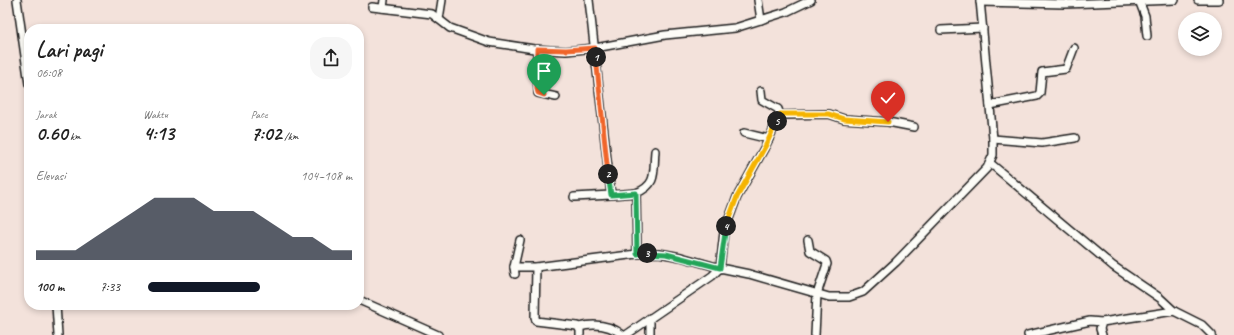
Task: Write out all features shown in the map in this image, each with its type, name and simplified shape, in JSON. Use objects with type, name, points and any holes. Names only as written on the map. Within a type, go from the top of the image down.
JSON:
[{"type":"street","points":[[17,0],[24,49]]},
{"type":"street","points":[[383,8],[384,0]]},
{"type":"street","points":[[439,19],[442,0]]},
{"type":"street","points":[[589,0],[611,195]]},
{"type":"street","points":[[758,0],[760,20]]},
{"type":"street","points":[[372,7],[429,13],[450,28],[480,40],[537,49],[566,50],[595,48],[665,35],[735,28],[811,0]]},
{"type":"street","points":[[520,240],[515,270],[637,254],[666,254],[749,274],[817,294],[842,298],[856,295],[863,292],[896,262],[990,163],[993,155],[993,139],[980,1],[1065,4],[1140,3],[1176,0]]},
{"type":"street","points":[[1198,0],[1219,0]]},
{"type":"street","points":[[1140,3],[1145,16],[1147,36]]},
{"type":"street","points":[[941,30],[983,28]]},
{"type":"street","points":[[990,105],[1037,96],[1041,90],[1042,72],[1066,69],[1074,48]]},
{"type":"street","points":[[537,49],[538,93],[556,96]]},
{"type":"street","points":[[536,267],[536,321],[579,331],[587,325],[614,327],[625,335],[712,276],[720,268],[724,232],[737,197],[769,139],[780,114],[778,109],[762,100],[761,91]]},
{"type":"street","points":[[780,114],[829,114],[844,119],[888,122],[914,127]]},
{"type":"street","points":[[744,133],[769,139]]},
{"type":"street","points":[[993,139],[1042,143],[1075,138]]},
{"type":"street","points":[[574,197],[636,193],[647,188],[652,183],[655,151]]},
{"type":"street","points":[[990,163],[1113,266],[1160,298],[1174,311],[1202,325],[1212,335]]},
{"type":"street","points":[[636,193],[637,254]]},
{"type":"street","points":[[808,240],[810,251],[826,261],[827,264],[817,294],[815,335]]},
{"type":"street","points":[[364,302],[438,335]]},
{"type":"street","points":[[56,310],[58,335]]},
{"type":"street","points":[[1028,335],[1090,321],[1102,322],[1174,311]]},
{"type":"street","points":[[650,318],[650,335]]},
{"type":"street","points":[[1102,322],[1100,329],[1102,335]]},
{"type":"route","points":[[544,95],[538,93],[537,89],[537,49],[566,50],[595,48],[611,195],[616,196],[636,193],[637,254],[659,253],[681,256],[720,268],[724,232],[737,197],[766,145],[780,114],[829,114],[837,118],[844,119],[888,122]]}]
